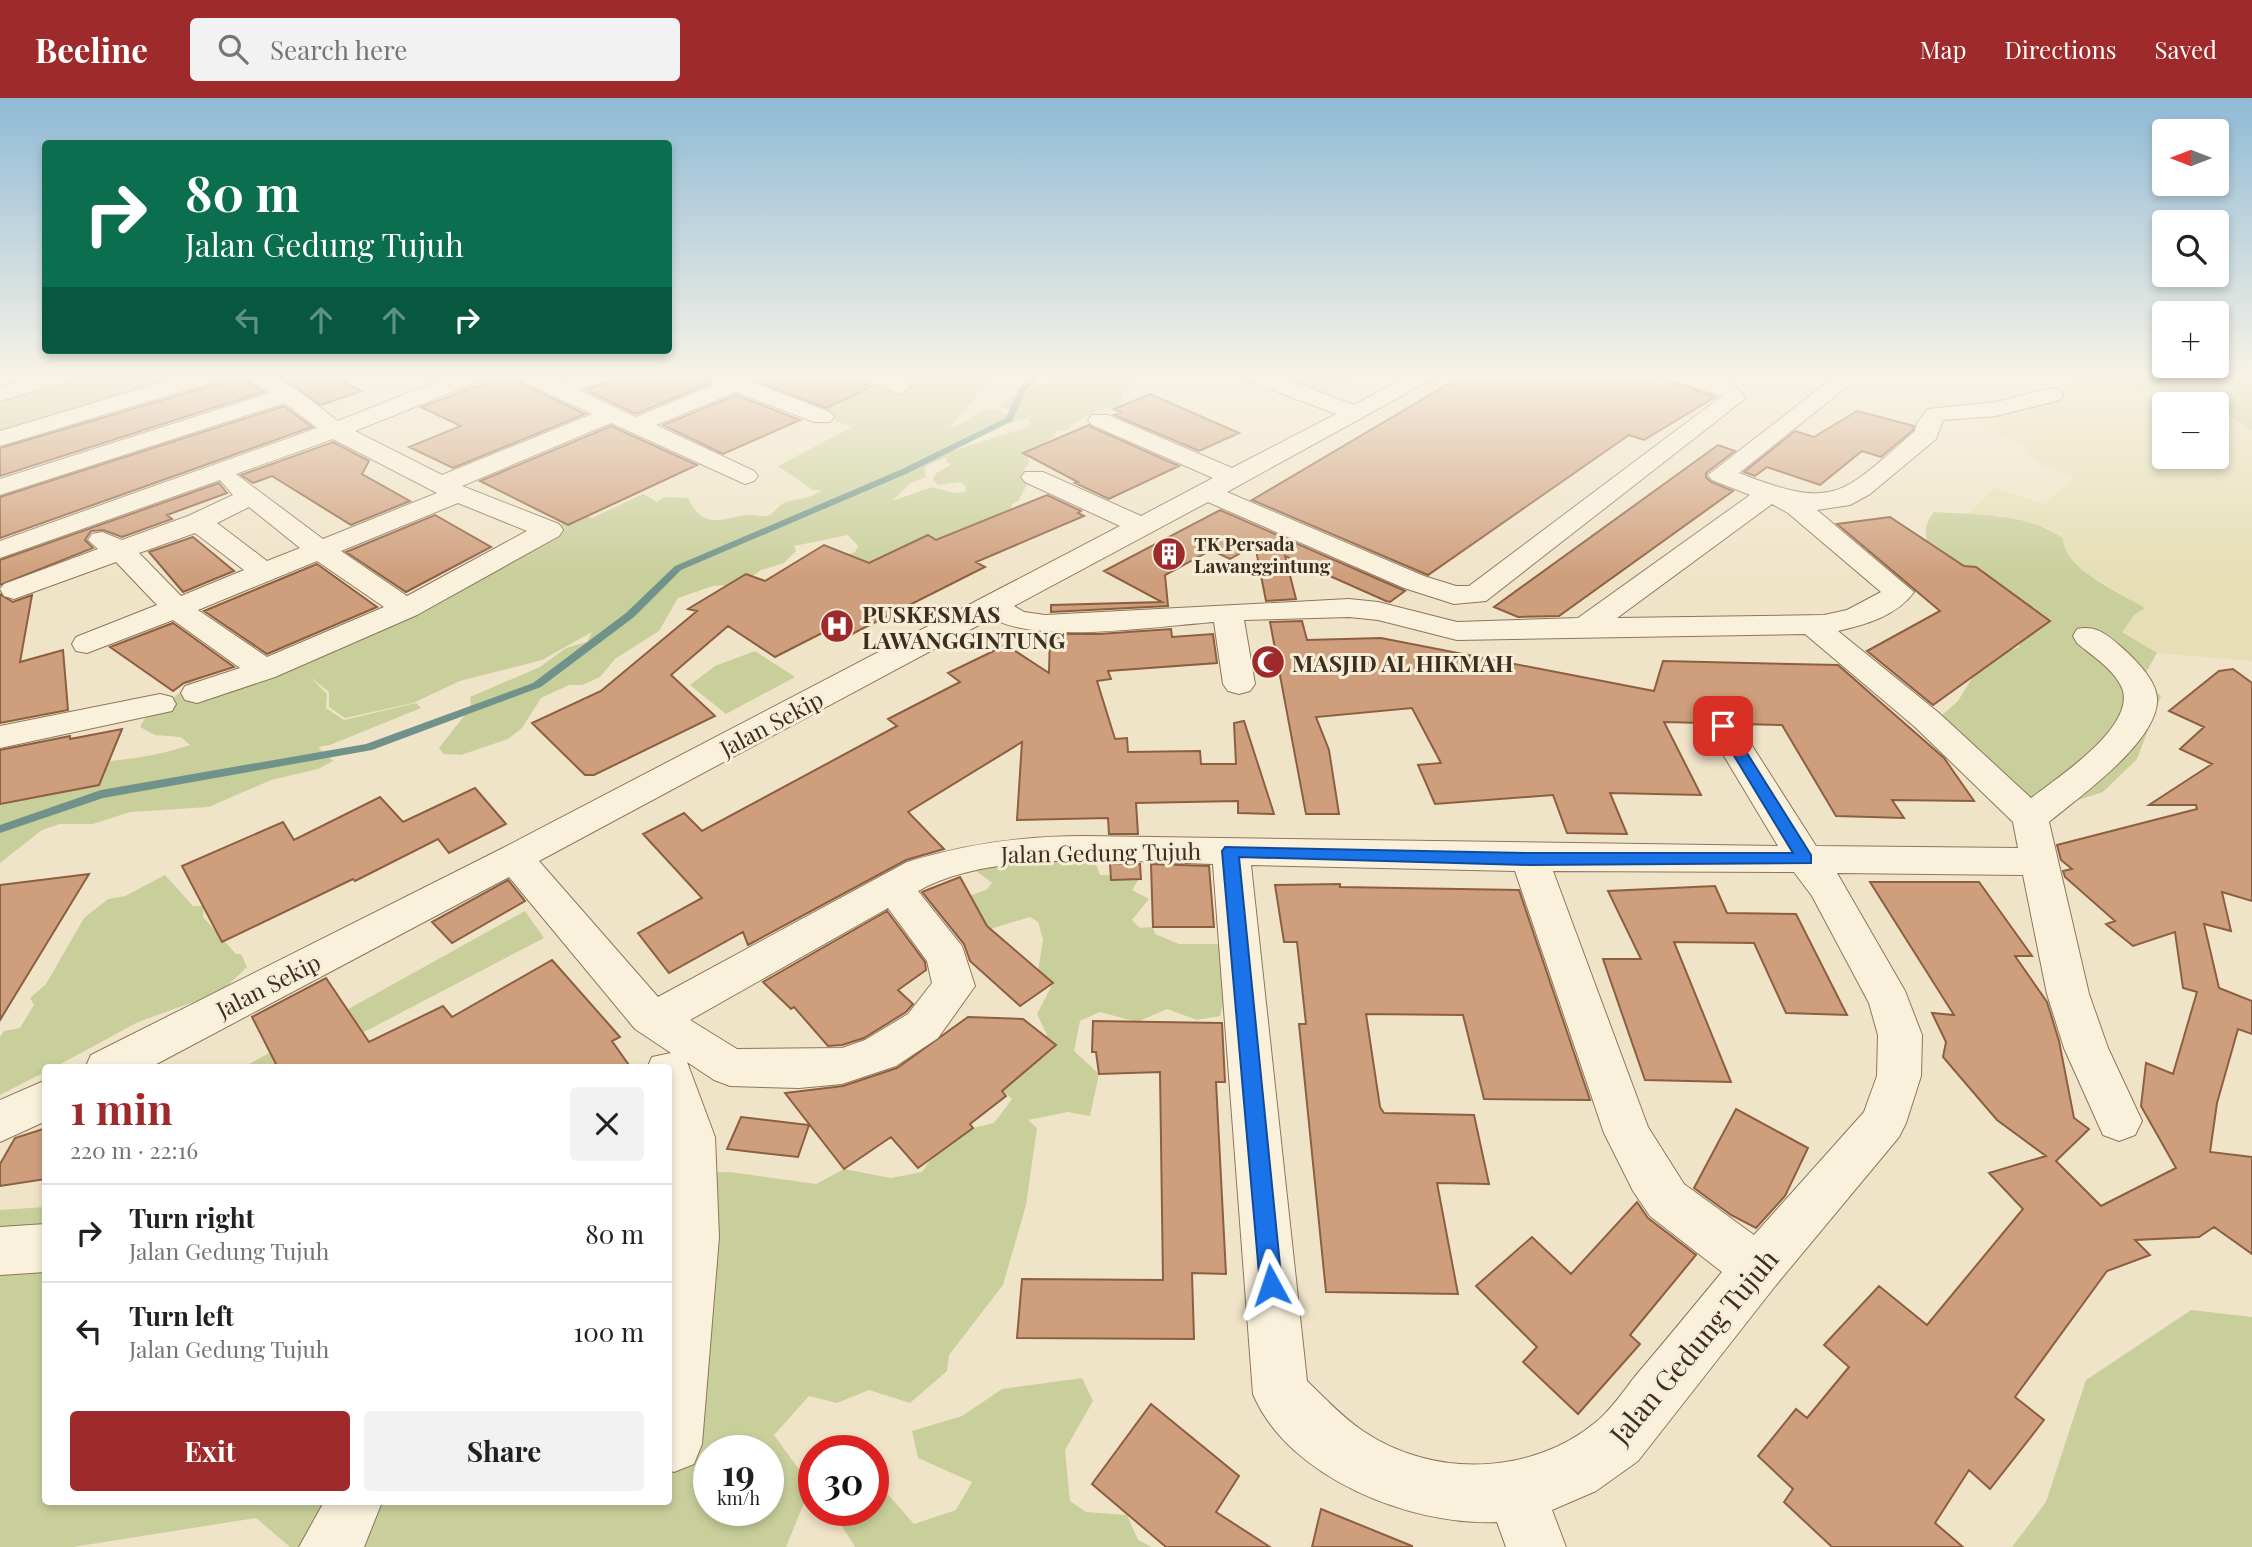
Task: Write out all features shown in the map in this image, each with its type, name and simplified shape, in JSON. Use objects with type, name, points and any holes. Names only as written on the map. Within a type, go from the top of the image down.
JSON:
[{"type":"street","points":[[97,441],[169,489]]},
{"type":"street","points":[[0,487],[144,441]]},
{"type":"street","points":[[0,550],[305,441]]},
{"type":"street","points":[[197,692],[264,670],[406,609],[549,530],[548,527],[449,490],[355,441]]},
{"type":"street","points":[[88,644],[320,550],[554,441]]},
{"type":"street","points":[[666,441],[745,476]]},
{"type":"street","points":[[1138,441],[1220,485],[1414,582],[1454,596],[1476,595],[1678,441]]},
{"type":"street","name":"Jalan Sekip","points":[[115,1064],[514,859],[1303,441]]},
{"type":"street","points":[[992,606],[1016,620],[1045,624],[1227,612],[1349,608],[1390,614],[1457,631],[1842,624],[1888,602],[1899,592],[1797,507],[1721,475],[1765,441]]},
{"type":"street","points":[[1586,627],[1770,494],[1809,503],[1843,499],[1918,441]]},
{"type":"street","points":[[219,471],[320,550],[406,609]]},
{"type":"street","points":[[1034,477],[1142,526]]},
{"type":"street","points":[[14,590],[198,522],[251,496]]},
{"type":"street","points":[[198,522],[265,573]]},
{"type":"street","points":[[75,524],[122,552],[175,607],[264,670]]},
{"type":"street","points":[[1227,612],[1239,684]]},
{"type":"street","points":[[1812,625],[1927,720],[2030,818],[2068,993],[2086,1048],[2119,1121]]},
{"type":"street","points":[[2030,818],[2125,738],[2138,718],[2142,698],[2133,679],[2088,636]]},
{"type":"street","points":[[0,737],[160,704]]},
{"type":"street","name":"Jalan Gedung Tujuh","points":[[1231,851],[1281,1394],[1344,1452],[1387,1474],[1427,1487],[1476,1494],[1516,1491],[1558,1479],[1589,1463],[1618,1441],[1758,1268],[1883,1123],[1899,1076],[1900,1035],[1890,1003],[1827,888],[1805,859],[1723,726]]},
{"type":"street","name":"Jalan Gedung Tujuh","points":[[650,1017],[663,1015],[894,887],[948,862],[992,853],[1055,849],[1530,859],[2040,862]]},
{"type":"street","points":[[514,859],[650,1017],[730,1067],[799,1069],[842,1066],[880,1053],[923,1026],[954,986],[947,957],[894,887]]},
{"type":"street","points":[[1530,859],[1627,1133],[1650,1176],[1667,1200],[1758,1268]]},
{"type":"street","points":[[650,1017],[666,1064]]},
{"type":"street","points":[[672,1080],[692,1137],[693,1212],[674,1444]]},
{"type":"street","points":[[0,1122],[42,1101]]},
{"type":"street","points":[[0,1251],[42,1248]]},
{"type":"street","points":[[1516,1491],[1536,1547]]},
{"type":"street","points":[[329,1547],[339,1535],[353,1505]]},
{"type":"shaded area","points":[[2015,441],[2152,441],[2152,469],[2229,469],[2229,441],[2252,441],[2252,661],[2157,653],[2121,632],[2134,615],[2145,608],[2091,576],[2071,560],[2063,548],[2063,538],[2048,528],[2004,516],[1968,514],[1993,488],[2045,504],[2075,477],[2030,458],[2023,443]]},
{"type":"green space","points":[[826,441],[968,441],[958,444],[955,450],[984,441],[1048,441],[1028,457],[1029,464],[1023,471],[1030,480],[1018,501],[1012,504],[1011,518],[982,528],[962,529],[958,535],[867,575],[838,558],[855,552],[858,546],[848,535],[794,546],[796,551],[784,563],[761,570],[742,584],[713,586],[678,598],[659,631],[615,659],[600,677],[582,685],[569,685],[541,698],[522,728],[508,739],[461,755],[444,754],[439,748],[471,707],[470,697],[540,667],[566,648],[587,642],[592,632],[542,660],[460,681],[413,703],[345,718],[329,707],[329,692],[310,677],[327,694],[326,708],[344,720],[416,703],[421,708],[330,745],[318,747],[333,761],[318,769],[271,780],[209,807],[130,812],[93,824],[60,824],[42,830],[0,863],[0,787],[67,768],[152,755],[190,745],[181,737],[155,735],[140,727],[151,712],[177,695],[188,683],[260,665],[439,593],[427,584],[583,514],[592,518],[643,494],[657,502],[664,497],[688,498],[700,515],[720,520],[747,515],[766,516],[786,502],[809,497],[822,490],[813,490],[778,466]],"holes":[[[947,457],[946,462],[951,465],[935,474],[933,480],[938,485],[960,482],[966,486],[965,492],[954,493],[932,487],[892,501],[911,483],[926,477],[924,467]]]},
{"type":"green space","points":[[1934,512],[2001,517],[2049,530],[2063,538],[2072,560],[2083,570],[2145,608],[2134,615],[2122,632],[2157,653],[2141,681],[2161,696],[2137,759],[2103,792],[2069,803],[2029,801],[1940,717],[1958,701],[1986,655],[2018,648],[2021,642],[1931,550],[1926,530]]},
{"type":"green space","points":[[755,651],[795,677],[726,714],[690,685],[715,666]]},
{"type":"green space","points":[[1089,846],[1100,875],[1141,876],[1132,890],[1149,899],[1132,920],[1140,928],[1153,927],[1155,934],[1179,944],[1232,944],[1230,979],[1220,1016],[1197,1020],[1167,1009],[1137,1022],[1100,1012],[1080,1021],[1074,1051],[1099,1074],[1090,1116],[1068,1112],[1028,1120],[1037,1128],[1026,1205],[1003,1285],[949,1355],[947,1371],[910,1403],[869,1390],[837,1403],[809,1396],[774,1435],[693,1435],[693,1526],[784,1526],[784,1449],[798,1468],[798,1518],[786,1547],[290,1547],[256,1518],[73,1547],[0,1547],[0,1210],[42,1207],[42,1505],[672,1505],[672,1174],[730,1172],[816,1184],[844,1169],[891,1178],[922,1172],[938,1149],[973,1128],[994,1123],[1012,1099],[997,1085],[1040,1046],[1047,1035],[1037,1014],[1053,983],[1038,970],[1043,940],[1038,922],[1030,917],[990,929],[981,927],[961,899],[986,890],[992,883],[971,867]]},
{"type":"green space","points":[[165,875],[193,906],[204,906],[203,917],[236,954],[241,954],[247,967],[221,992],[138,1022],[61,1064],[42,1064],[42,1074],[0,1095],[0,1037],[4,1031],[20,1028],[34,1005],[30,998],[46,984],[84,918],[108,899],[125,896]]},
{"type":"green space","points":[[525,911],[544,938],[303,1064],[249,1064]]},
{"type":"green space","points":[[2191,1310],[2252,1317],[2252,1547],[2012,1547],[2046,1502],[2086,1380]]},
{"type":"green space","points":[[1082,1378],[1093,1401],[1065,1450],[1070,1501],[1086,1512],[1127,1515],[1138,1540],[1152,1547],[855,1547],[842,1526],[889,1526],[889,1496],[914,1524],[956,1510],[972,1482],[918,1458],[912,1431],[962,1416],[1002,1389]]},
{"type":"building","points":[[25,441],[111,441],[0,476],[0,448]]},
{"type":"building","points":[[176,441],[274,441],[0,538],[0,497]]},
{"type":"building","points":[[425,441],[520,441],[453,468],[409,447]]},
{"type":"building","points":[[576,441],[643,441],[697,465],[568,525],[480,481]]},
{"type":"building","points":[[695,441],[753,441],[723,454]]},
{"type":"building","points":[[1052,441],[1122,441],[1179,466],[1109,499],[1023,453]]},
{"type":"building","points":[[1174,441],[1222,441],[1199,451]]},
{"type":"building","points":[[1353,441],[1621,441],[1428,575],[1252,500]]},
{"type":"building","points":[[1783,441],[1900,441],[1881,457],[1862,451],[1820,485],[1767,467],[1755,476],[1744,472]]},
{"type":"building","points":[[333,442],[369,461],[362,474],[410,501],[351,525],[272,476],[253,483],[241,475]]},
{"type":"building","points":[[1718,445],[1735,451],[1706,473],[1706,477],[1711,482],[1733,491],[1559,616],[1518,617],[1494,607]]},
{"type":"building","points":[[219,483],[227,493],[167,515],[172,519],[122,537],[103,530],[91,531],[85,540],[93,548],[0,585],[0,560]]},
{"type":"building","points":[[1047,495],[1081,511],[1078,513],[1084,516],[976,562],[985,567],[836,642],[822,633],[775,657],[728,626],[671,675],[715,716],[594,775],[585,775],[532,723],[601,691],[697,611],[688,609],[746,574],[765,581],[824,545],[869,563],[928,535],[936,540]]},
{"type":"building","points":[[1220,510],[1405,591],[1390,602],[1386,601],[1285,556],[1296,599],[1266,601],[1255,545],[1230,559],[1211,550],[1165,575],[1168,606],[1051,612],[1051,605],[1162,602],[1104,571]]},
{"type":"building","points":[[435,515],[491,547],[406,592],[346,552]]},
{"type":"building","points":[[1890,517],[1964,566],[1976,567],[2050,621],[1933,705],[1867,651],[1940,611],[1837,524]]},
{"type":"building","points":[[193,537],[234,571],[183,592],[149,552]]},
{"type":"building","points":[[317,564],[377,607],[267,654],[204,611]]},
{"type":"building","points":[[0,594],[13,602],[32,595],[20,662],[63,650],[68,710],[0,723]]},
{"type":"building","points":[[1302,621],[1307,640],[1381,638],[1654,691],[1663,661],[1838,665],[1944,758],[1974,801],[1892,800],[1904,818],[1836,816],[1782,725],[1741,724],[1736,716],[1722,713],[1710,716],[1705,723],[1664,722],[1701,795],[1610,793],[1627,834],[1567,833],[1553,795],[1435,804],[1418,765],[1441,763],[1412,708],[1316,717],[1329,750],[1339,814],[1306,814],[1270,622]]},
{"type":"building","points":[[173,623],[234,667],[184,683],[173,691],[110,647]]},
{"type":"building","points":[[1171,629],[1172,637],[1213,634],[1217,663],[1108,671],[1111,679],[1097,681],[1115,739],[1127,738],[1128,752],[1200,751],[1201,764],[1236,764],[1234,723],[1244,721],[1274,814],[1238,813],[1238,801],[1136,803],[1138,834],[1109,834],[1108,818],[1017,820],[1022,742],[908,812],[944,849],[906,860],[748,945],[743,932],[669,973],[638,933],[702,898],[643,834],[684,813],[702,831],[897,726],[888,719],[960,682],[948,673],[1006,645],[1049,673],[1050,634]]},
{"type":"building","points":[[2233,669],[2252,683],[2252,901],[2222,892],[2231,931],[2204,924],[2219,988],[2252,1001],[2252,1034],[2238,1029],[2217,1103],[2210,1152],[2252,1157],[2252,1254],[2214,1227],[2199,1237],[2135,1240],[2150,1255],[2107,1271],[2015,1397],[2044,1420],[1990,1489],[1969,1470],[1935,1523],[1963,1547],[1832,1547],[1784,1502],[1793,1489],[1758,1456],[1796,1409],[1807,1418],[1849,1367],[1824,1345],[1879,1286],[1927,1325],[2023,1209],[1989,1173],[2046,1156],[1997,1120],[1943,1057],[1946,1042],[1932,1013],[1954,1015],[1870,882],[1979,882],[2032,956],[2015,956],[2047,1002],[2059,1041],[2074,1118],[2089,1129],[2056,1161],[2101,1206],[2176,1168],[2141,1106],[2146,1063],[2173,1074],[2197,992],[2183,988],[2175,932],[2133,946],[2106,924],[2115,921],[2065,877],[2063,871],[2072,869],[2061,860],[2057,845],[2197,809],[2196,805],[2149,805],[2212,764],[2180,749],[2204,727],[2169,711],[2219,671]]},
{"type":"building","points":[[122,729],[99,785],[0,804],[0,750]]},
{"type":"building","points":[[475,788],[506,824],[449,853],[438,839],[355,881],[353,879],[222,942],[182,866],[283,822],[294,840],[380,797],[403,822]]},
{"type":"building","points":[[1110,863],[1140,864],[1141,879],[1111,880]]},
{"type":"building","points":[[1151,864],[1209,866],[1214,927],[1153,927]]},
{"type":"building","points":[[89,874],[0,1020],[0,885]]},
{"type":"building","points":[[960,877],[987,926],[1053,983],[1020,1006],[970,961],[964,944],[922,892]]},
{"type":"building","points":[[508,880],[525,901],[452,943],[432,922]]},
{"type":"building","points":[[1340,884],[1340,887],[1519,890],[1590,1100],[1484,1099],[1463,1015],[1366,1014],[1380,1107],[1384,1113],[1474,1115],[1489,1184],[1437,1183],[1458,1294],[1326,1292],[1299,1024],[1306,1024],[1297,942],[1284,942],[1275,885]]},
{"type":"building","points":[[1715,886],[1727,913],[1796,914],[1847,1015],[1786,1013],[1754,943],[1674,942],[1731,1082],[1645,1080],[1603,959],[1641,959],[1608,891]]},
{"type":"building","points":[[887,911],[925,962],[926,970],[898,990],[913,1004],[906,1012],[864,1038],[828,1046],[794,1007],[791,1009],[763,982]]},
{"type":"building","points":[[552,960],[620,1037],[612,1041],[628,1064],[276,1064],[252,1017],[326,978],[369,1042],[443,1006],[452,1017]]},
{"type":"building","points":[[968,1017],[1023,1019],[1056,1045],[1002,1091],[1006,1096],[970,1124],[973,1128],[918,1168],[891,1137],[844,1169],[785,1093],[843,1086],[897,1068]]},
{"type":"building","points":[[1093,1021],[1222,1023],[1225,1082],[1216,1082],[1226,1274],[1192,1273],[1194,1339],[1017,1338],[1022,1279],[1163,1280],[1160,1072],[1099,1074],[1096,1052],[1092,1052]]},
{"type":"building","points":[[1736,1109],[1808,1148],[1785,1196],[1756,1228],[1731,1215],[1694,1188]]},
{"type":"building","points":[[741,1117],[809,1125],[798,1157],[727,1149]]},
{"type":"building","points":[[42,1129],[42,1180],[0,1186],[0,1164],[15,1138]]},
{"type":"building","points":[[1637,1202],[1648,1218],[1696,1255],[1630,1335],[1640,1344],[1578,1414],[1523,1362],[1537,1347],[1476,1286],[1532,1237],[1571,1274]]},
{"type":"building","points":[[1151,1404],[1239,1476],[1216,1512],[1270,1547],[1166,1547],[1092,1484]]},
{"type":"building","points":[[1321,1509],[1412,1546],[1412,1547],[1312,1547]]},
{"type":"waterway","points":[[0,829],[101,794],[368,747],[537,685],[630,615],[678,568],[903,472],[966,441]]},
{"type":"place","name":"TK Persada Lawanggintung","points":[[1169,554]]},
{"type":"place","name":"PUSKESMAS LAWANGGINTUNG","points":[[837,626]]},
{"type":"place","name":"MASJID AL HIKMAH","points":[[1268,662]]},
{"type":"route","points":[[1271,1285],[1231,851],[1530,859],[1805,859],[1723,726]]}]
